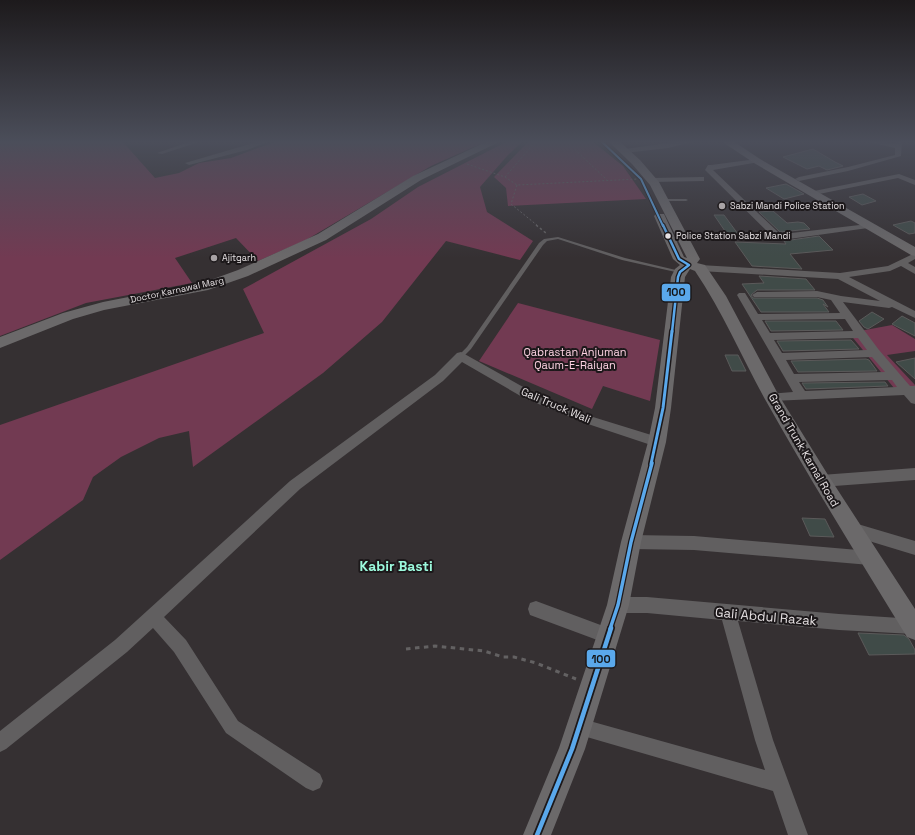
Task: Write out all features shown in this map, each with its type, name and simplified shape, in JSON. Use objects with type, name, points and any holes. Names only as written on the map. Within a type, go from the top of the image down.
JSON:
[{"type":"street","name":"Doctor Karnawal Marg","points":[[0,343],[68,316],[103,306],[208,286],[237,276],[322,237],[414,180]]},
{"type":"street","name":"Grand Trunk Karnal Road","points":[[646,180],[679,259],[719,296],[772,397],[821,481],[914,628]]},
{"type":"street","points":[[537,835],[572,749],[618,605],[657,442],[663,408],[678,277],[690,268],[694,259],[664,200],[647,180]]},
{"type":"street","points":[[718,180],[776,235],[782,237],[868,226]]},
{"type":"street","points":[[794,180],[915,245]]},
{"type":"street","points":[[799,180],[868,226],[915,252]]},
{"type":"street","points":[[817,192],[879,180]]},
{"type":"street","points":[[690,268],[840,276],[875,271],[902,263],[915,256]]},
{"type":"street","points":[[902,263],[915,271]]},
{"type":"street","points":[[840,276],[915,315]]},
{"type":"street","points":[[757,295],[817,294],[899,307]]},
{"type":"street","points":[[742,296],[802,395]]},
{"type":"street","points":[[834,297],[875,353],[913,394]]},
{"type":"street","points":[[755,317],[847,316]]},
{"type":"street","points":[[767,337],[861,334]]},
{"type":"street","points":[[779,357],[875,353]]},
{"type":"street","points":[[0,743],[121,646],[295,484],[439,378],[461,356]]},
{"type":"street","name":"Gali Truck Wali","points":[[461,356],[528,395],[589,420],[657,442]]},
{"type":"street","points":[[792,378],[895,376]]},
{"type":"street","points":[[772,397],[802,395],[913,394]]},
{"type":"street","points":[[821,481],[915,474]]},
{"type":"street","points":[[850,529],[915,548]]},
{"type":"street","points":[[632,542],[694,544],[870,558]]},
{"type":"street","name":"Gali Abdul Razak","points":[[618,605],[647,605],[914,628]]},
{"type":"street","points":[[536,609],[608,636]]},
{"type":"street","points":[[728,613],[751,698],[798,835]]},
{"type":"street","points":[[153,616],[180,646],[232,726],[313,781]]},
{"type":"street","points":[[579,728],[779,783]]},
{"type":"lane","points":[[664,200],[686,200]]},
{"type":"lane","points":[[461,356],[470,348],[541,244],[552,238],[566,240],[624,259],[690,268]]},
{"type":"path","points":[[510,180],[517,185],[607,180]]},
{"type":"path","points":[[517,185],[511,204],[552,238]]},
{"type":"path","points":[[406,649],[435,646],[484,650],[503,657],[514,657],[536,663],[592,686]]},
{"type":"green space","points":[[0,180],[407,180],[306,240],[258,261],[236,238],[175,258],[192,283],[86,303],[0,336]]},
{"type":"green space","points":[[432,180],[486,180],[480,187],[487,212],[533,241],[520,260],[446,241],[382,322],[323,373],[193,467],[189,431],[159,438],[121,457],[93,477],[83,500],[0,560],[0,425],[264,333],[243,289],[371,219],[418,187]]},
{"type":"green space","points":[[497,180],[633,180],[646,199],[508,206],[506,188]]},
{"type":"green space","name":"Qabrastan Anjuman Qaum-E-Raiyan","points":[[518,303],[660,340],[650,401],[603,386],[592,409],[479,361]]},
{"type":"green space","points":[[892,325],[915,339],[915,351],[887,355],[915,385],[915,389],[894,388],[849,333]]},
{"type":"building","points":[[786,184],[804,194],[784,199],[766,188]]},
{"type":"building","points":[[863,194],[876,201],[862,205],[849,197]]},
{"type":"building","points":[[773,211],[787,223],[804,223],[810,229],[780,232],[759,212]]},
{"type":"building","points":[[714,215],[724,215],[738,234],[727,234]]},
{"type":"building","points":[[911,221],[915,223],[915,233],[909,234],[893,225]]},
{"type":"building","points":[[819,236],[833,250],[790,254],[802,269],[752,266],[735,242],[786,244],[784,241]]},
{"type":"building","points":[[759,276],[806,279],[815,290],[757,290],[751,295],[753,298],[817,298],[823,300],[828,307],[823,304],[829,312],[761,312],[742,284],[764,283]]},
{"type":"building","points":[[872,312],[884,319],[868,329],[859,321]]},
{"type":"building","points":[[902,316],[915,323],[915,336],[892,324]]},
{"type":"building","points":[[765,321],[836,321],[843,330],[771,331]]},
{"type":"building","points":[[851,340],[859,349],[783,351],[777,341]]},
{"type":"building","points":[[725,355],[738,355],[746,371],[732,371]]},
{"type":"building","points":[[915,358],[915,379],[896,362]]},
{"type":"building","points":[[869,360],[877,371],[798,372],[791,361]]},
{"type":"building","points":[[885,382],[888,386],[806,389],[802,383]]},
{"type":"building","points":[[802,518],[825,519],[834,537],[810,536]]},
{"type":"building","points":[[858,633],[904,635],[909,639],[915,650],[915,654],[869,655]]},
{"type":"transit line","name":"100","points":[[537,835],[572,749],[618,605],[631,542],[657,442],[663,408],[678,277],[680,272],[689,265],[679,259],[641,180]]},
{"type":"place","name":"Sabzi Mandi Police Station","points":[[722,206]]},
{"type":"place","name":"Police Station Sabzi Mandi","points":[[668,236]]},
{"type":"place","name":"Ajitgarh","points":[[214,258]]},
{"type":"district","name":"Kabir Basti","points":[[396,566]]}]
